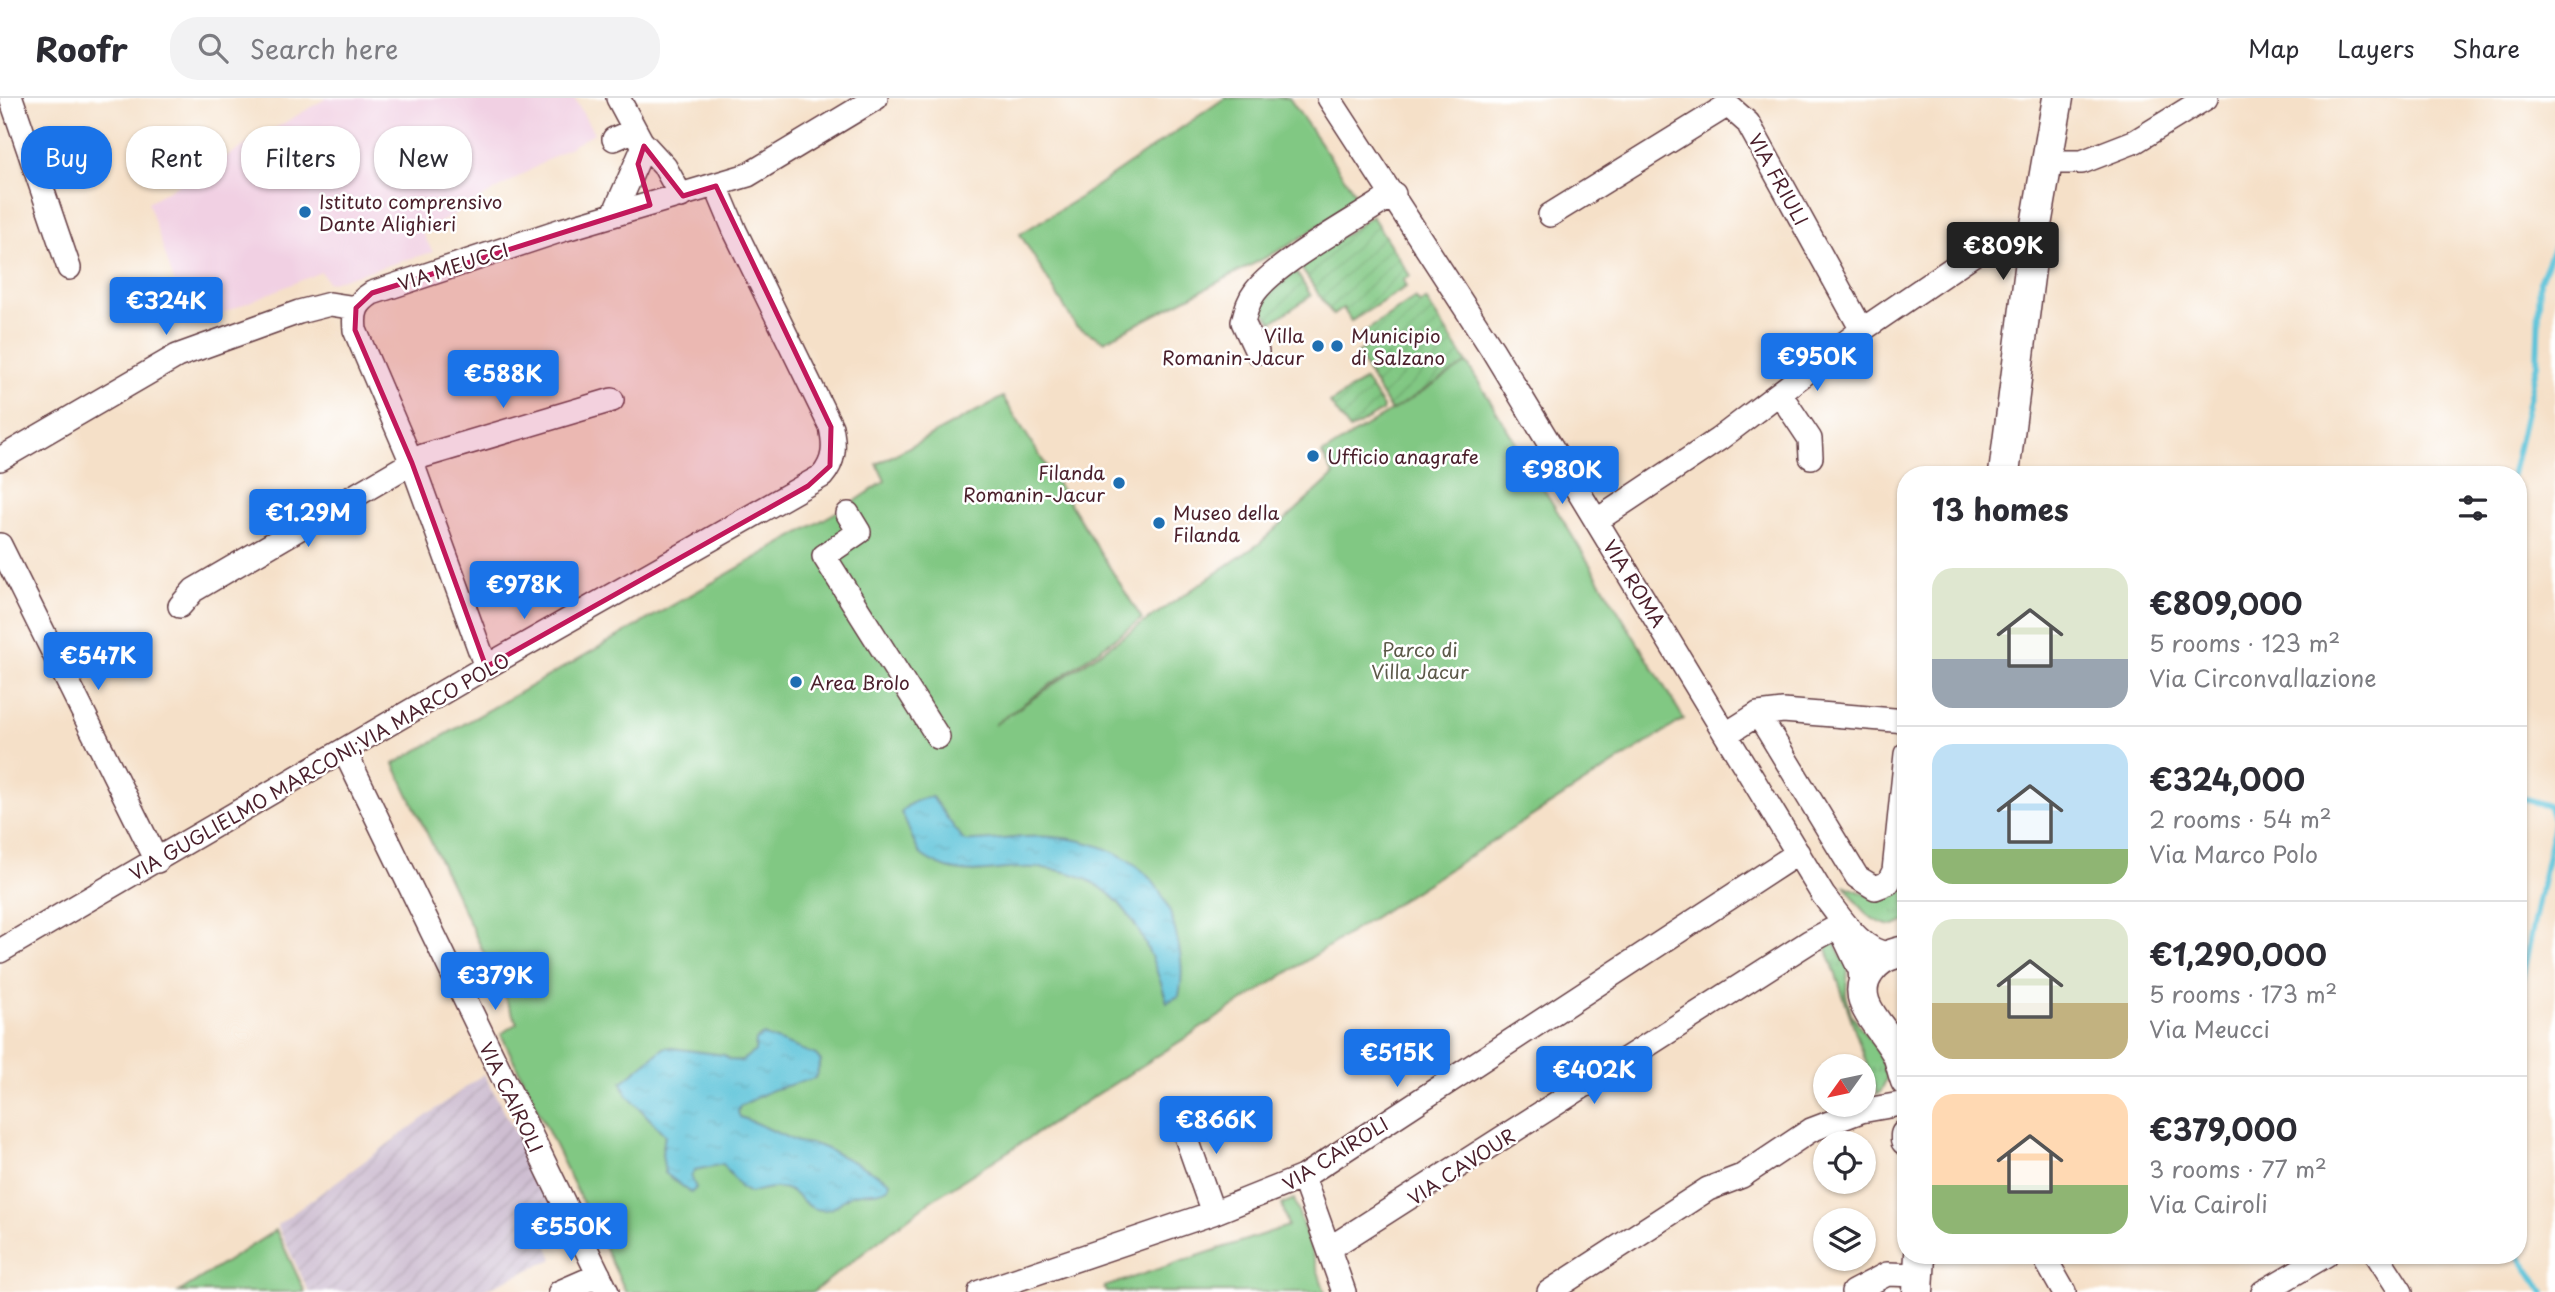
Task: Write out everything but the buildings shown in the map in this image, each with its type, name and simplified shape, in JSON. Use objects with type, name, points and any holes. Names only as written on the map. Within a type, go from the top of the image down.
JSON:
[{"type":"main road","points":[[2005,466],[2035,237],[2058,98]]},
{"type":"main road","name":"VIA ROMA","points":[[1897,953],[1875,964],[1865,977],[1862,991],[1868,1012],[1897,1054]]},
{"type":"street","points":[[11,98],[69,268]]},
{"type":"street","points":[[618,98],[647,193],[653,204]]},
{"type":"street","points":[[716,186],[771,164],[876,98]]},
{"type":"street","name":"VIA ROMA","points":[[1329,98],[1394,194],[1728,733],[1824,895],[1860,970],[1862,991]]},
{"type":"street","points":[[2048,162],[2082,162],[2136,141],[2206,98]]},
{"type":"street","name":"VIA FRIULI","points":[[1550,215],[1729,103],[1748,124],[1862,330]]},
{"type":"street","points":[[633,145],[665,167],[681,196]]},
{"type":"street","points":[[614,214],[633,145]]},
{"type":"street","name":"VIA MEUCCI","points":[[356,308],[372,293],[614,214],[716,186]]},
{"type":"street","name":"VIA GUGLIELMO MARCONI;VIA MARCO POLO","points":[[0,951],[486,667],[808,486],[830,466],[834,447],[831,427],[734,231],[716,186]]},
{"type":"street","points":[[1257,352],[1242,322],[1248,302],[1257,289],[1293,260],[1394,194]]},
{"type":"street","points":[[1597,521],[1719,439],[1862,330],[1996,239],[2021,234],[2035,237]]},
{"type":"street","points":[[0,459],[177,356],[299,312],[330,304],[356,308],[355,330],[412,463],[486,667]]},
{"type":"street","points":[[1780,394],[1810,439],[1811,457]]},
{"type":"street","points":[[180,606],[194,590],[424,456],[612,400]]},
{"type":"street","points":[[848,514],[859,532],[824,556],[938,737]]},
{"type":"street","points":[[0,545],[157,861]]},
{"type":"street","points":[[1728,733],[1758,714],[1783,711],[1897,721]]},
{"type":"street","points":[[1758,714],[1857,877],[1875,888],[1888,883],[1894,871],[1897,842]]},
{"type":"street","name":"VIA CAIROLI","points":[[344,750],[603,1283]]},
{"type":"street","name":"VIA CAIROLI","points":[[980,1292],[1213,1213],[1303,1177],[1798,853]]},
{"type":"street","name":"VIA ROMA","points":[[1824,895],[1859,937],[1875,950],[1897,951]]},
{"type":"street","name":"VIA CAVOUR","points":[[1330,1248],[1809,942],[1839,926]]},
{"type":"street","points":[[1549,1292],[1708,1189],[1742,1176],[1811,1129],[1861,1111],[1897,1105]]},
{"type":"street","points":[[1178,1114],[1213,1213]]},
{"type":"street","points":[[1303,1177],[1344,1292]]},
{"type":"street","points":[[2048,1264],[2064,1292]]},
{"type":"street","points":[[2263,1292],[2311,1264]]},
{"type":"street","points":[[2383,1264],[2401,1292]]},
{"type":"street","points":[[1853,1292],[1887,1274],[1919,1274]]},
{"type":"street","points":[[561,1292],[603,1283]]},
{"type":"highlighted area","points":[[644,146],[683,196],[716,186],[831,427],[830,466],[808,486],[486,667],[412,463],[355,330],[356,308],[372,293],[650,205],[638,164]]},
{"type":"shaded area","name":"Istituto comprensivo Dante Alighieri","points":[[327,98],[574,98],[594,133],[422,233],[433,252],[328,283],[321,272],[189,327],[148,202],[170,189],[227,189],[227,156],[241,148],[241,189],[360,189],[360,126],[279,126]]},
{"type":"shaded area","points":[[484,1074],[557,1210],[536,1217],[553,1259],[480,1292],[309,1292],[277,1225]]},
{"type":"green space","points":[[1225,98],[1289,98],[1359,199],[1290,245],[1104,341],[1076,326],[1020,234],[1079,198]]},
{"type":"green space","points":[[1372,216],[1410,276],[1403,280],[1406,287],[1351,321],[1343,308],[1333,315],[1299,265]]},
{"type":"green space","points":[[1295,270],[1311,296],[1272,322],[1257,302]]},
{"type":"green space","points":[[1415,298],[1420,304],[1426,300],[1467,363],[1391,411],[1357,354],[1367,346],[1360,335]]},
{"type":"green space","name":"Parco di Villa Jacur","points":[[1467,363],[1684,719],[929,1202],[813,1292],[626,1292],[501,1034],[517,1023],[394,764],[854,502],[885,481],[877,464],[1003,397],[1142,619],[994,725],[1260,543],[1334,475],[1322,454]]},
{"type":"green space","points":[[1365,380],[1383,407],[1382,411],[1350,430],[1330,403]]},
{"type":"green space","points":[[1846,886],[1875,898],[1891,896],[1897,888],[1895,926],[1871,918]]},
{"type":"green space","points":[[1833,940],[1848,969],[1846,994],[1851,1014],[1877,1050],[1887,1078],[1880,1093],[1877,1094],[1876,1091],[1876,1054],[1863,1054],[1825,943]]},
{"type":"green space","points":[[1294,1199],[1325,1292],[1106,1292],[1104,1287],[1288,1226],[1282,1204]]},
{"type":"green space","points":[[276,1230],[305,1292],[179,1292]]},
{"type":"water","points":[[932,797],[964,841],[1023,837],[1071,839],[1094,844],[1135,865],[1151,880],[1164,899],[1173,922],[1181,959],[1179,996],[1167,1002],[1158,974],[1135,924],[1120,904],[1102,888],[1080,876],[1053,869],[1021,868],[967,872],[947,868],[924,857],[917,849],[901,813],[907,806]]},
{"type":"water","points":[[763,1035],[816,1055],[821,1061],[815,1078],[772,1090],[740,1106],[740,1117],[800,1143],[817,1145],[831,1151],[886,1179],[890,1182],[889,1187],[852,1195],[824,1210],[807,1205],[789,1190],[767,1189],[750,1193],[740,1187],[723,1164],[695,1170],[691,1176],[696,1188],[691,1193],[665,1173],[662,1154],[665,1135],[626,1094],[622,1082],[665,1047],[724,1055],[730,1060],[741,1061],[755,1051],[756,1040]]},
{"type":"waterway","points":[[2514,466],[2537,364],[2540,280],[2555,244]]},
{"type":"waterway","points":[[2527,800],[2549,806],[2555,820],[2527,955]]},
{"type":"waterway","points":[[2527,1074],[2530,1086],[2527,1107]]},
{"type":"waterway","points":[[2524,1264],[2544,1292]]},
{"type":"place","name":"Istituto comprensivo Dante Alighieri","points":[[305,212]]},
{"type":"place","name":"Villa Romanin-Jacur","points":[[1318,346]]},
{"type":"place","name":"Municipio di Salzano","points":[[1337,346]]},
{"type":"place","name":"Ufficio anagrafe","points":[[1313,456]]},
{"type":"place","name":"Filanda Romanin-Jacur","points":[[1119,483]]},
{"type":"place","name":"Museo della Filanda","points":[[1159,523]]},
{"type":"place","name":"Area Brolo","points":[[796,682]]}]
